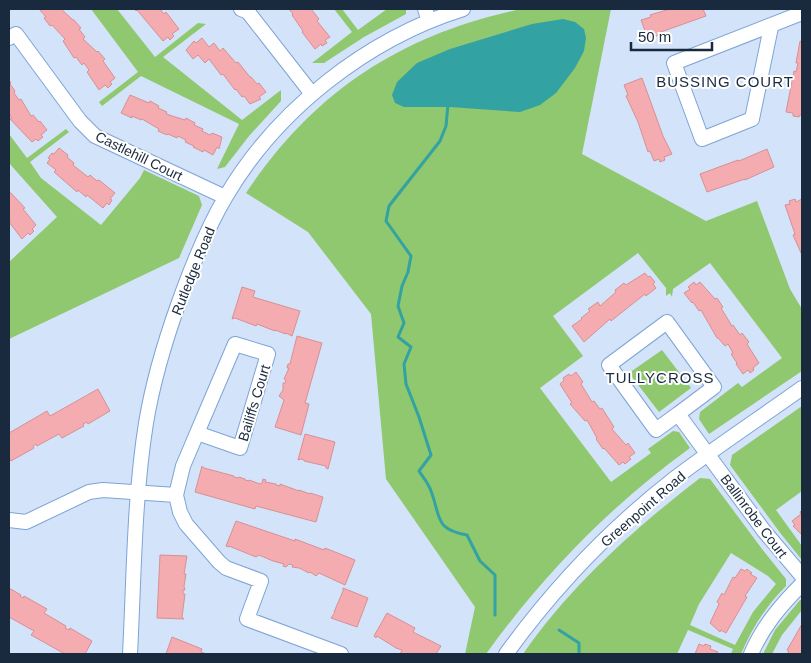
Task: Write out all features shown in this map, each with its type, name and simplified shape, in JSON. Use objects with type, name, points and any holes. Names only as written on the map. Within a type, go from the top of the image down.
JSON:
[{"type":"street","points":[[241,9],[248,12],[312,94]]},
{"type":"street","name":"Rutledge Road","points":[[130,654],[139,493],[146,423],[152,390],[164,346],[182,293],[202,244],[225,197],[241,173],[286,119],[312,94],[347,66],[427,15],[463,9]]},
{"type":"street","points":[[771,27],[752,119],[702,139],[674,63],[771,27],[802,13]]},
{"type":"street","name":"Castlehill Court","points":[[9,38],[16,34],[80,121],[95,136],[225,197]]},
{"type":"street","points":[[667,322],[714,387],[678,414],[656,430],[609,365],[667,322]]},
{"type":"street","name":"Bailiffs Court","points":[[176,495],[184,466],[197,433],[235,344],[268,354],[240,448],[197,433]]},
{"type":"street","name":"Greenpoint Road","points":[[506,654],[550,598],[594,552],[650,499],[707,454],[802,388]]},
{"type":"street","name":"Ballinrobe Court","points":[[678,414],[764,531],[802,576]]},
{"type":"street","points":[[9,520],[26,522],[89,492],[103,490],[176,495],[180,512],[186,524],[219,562],[226,568],[261,581],[247,619],[341,654]]},
{"type":"street","points":[[751,654],[761,632],[770,619],[802,584]]},
{"type":"shaded area","points":[[91,9],[117,9],[155,57],[198,23],[206,24],[163,57],[242,120],[281,90],[281,101],[249,136],[225,167],[217,169],[239,124],[141,76],[102,106],[99,102],[138,72]]},
{"type":"shaded area","points":[[334,9],[342,9],[358,30],[387,9],[406,9],[406,14],[364,37],[324,63],[312,63],[352,32]]},
{"type":"shaded area","points":[[521,9],[611,9],[582,154],[706,221],[757,201],[790,289],[802,309],[802,371],[709,434],[699,419],[700,412],[738,383],[742,387],[782,358],[710,263],[673,289],[672,297],[670,293],[666,296],[666,288],[638,253],[553,316],[583,356],[540,388],[611,482],[651,453],[648,449],[673,431],[679,432],[690,448],[633,493],[580,543],[531,596],[486,654],[465,654],[475,607],[386,479],[371,314],[308,232],[246,193],[272,157],[301,125],[364,72],[400,51],[437,34],[478,20]]},
{"type":"shaded area","points":[[563,19],[575,22],[584,29],[586,38],[584,51],[575,68],[556,93],[540,105],[520,112],[450,107],[404,107],[395,103],[392,95],[397,82],[417,63],[450,49],[532,24]]},
{"type":"shaded area","points":[[66,129],[69,132],[30,162],[41,178],[101,225],[140,178],[144,170],[199,196],[202,205],[179,258],[9,339],[9,262],[57,217],[9,163],[9,134],[27,158]]},
{"type":"shaded area","points":[[662,350],[691,388],[659,412],[629,373]]},
{"type":"shaded area","points":[[802,406],[802,491],[776,510],[802,546],[802,560],[730,465],[732,455]]},
{"type":"shaded area","points":[[700,478],[710,479],[786,579],[786,586],[760,618],[741,654],[731,654],[733,649],[688,630],[677,654],[523,654],[562,605],[605,559],[651,517]],"holes":[[[731,553],[768,576],[776,584],[753,612],[735,645],[690,625],[699,604]]]},
{"type":"shaded area","points":[[802,600],[802,610],[782,635],[772,654],[763,654],[775,630]]},
{"type":"building","points":[[39,9],[61,9],[81,28],[79,29],[85,37],[83,39],[105,59],[103,61],[115,78],[110,82],[112,84],[108,88],[105,85],[99,90],[87,72],[89,70],[84,63],[82,65],[76,57],[74,58],[63,41],[65,39],[52,25],[50,26],[44,18],[46,17]]},
{"type":"building","points":[[134,9],[160,9],[164,14],[166,12],[179,29],[172,34],[174,36],[170,40],[168,37],[163,41],[137,10]]},
{"type":"building","points":[[289,9],[311,9],[319,19],[317,21],[330,37],[325,40],[327,43],[322,46],[321,44],[315,49],[302,32]]},
{"type":"building","points":[[670,9],[703,9],[706,16],[658,33],[659,35],[648,39],[641,20]]},
{"type":"building","points":[[202,38],[209,47],[214,43],[220,51],[223,48],[257,84],[259,83],[266,92],[259,97],[261,99],[250,104],[244,96],[242,97],[235,90],[223,74],[221,75],[209,59],[205,63],[198,55],[193,59],[186,50],[194,41],[196,43]]},
{"type":"building","points":[[800,41],[802,42],[802,115],[799,117],[793,116],[793,113],[786,112],[794,71],[796,72],[798,63],[796,63]]},
{"type":"building","points":[[642,78],[663,136],[672,154],[664,157],[665,160],[660,162],[659,159],[654,161],[650,151],[648,152],[638,122],[626,96],[628,95],[624,85]]},
{"type":"building","points":[[9,80],[15,91],[14,93],[19,100],[21,99],[31,116],[33,115],[40,121],[47,130],[38,141],[36,139],[32,142],[10,119],[12,118],[9,114]]},
{"type":"building","points":[[130,95],[149,103],[150,101],[159,106],[158,108],[167,112],[166,114],[185,120],[186,118],[210,135],[212,133],[222,137],[219,149],[217,147],[213,155],[204,150],[203,152],[178,136],[177,138],[167,135],[142,119],[132,116],[132,118],[121,113]]},
{"type":"building","points":[[59,148],[68,155],[67,157],[74,163],[73,165],[88,177],[90,175],[97,181],[99,180],[115,193],[110,199],[112,200],[109,205],[107,203],[103,208],[87,195],[86,197],[78,190],[77,192],[54,172],[56,170],[47,163],[50,159],[48,158]]},
{"type":"building","points":[[767,149],[774,167],[745,180],[707,192],[700,174]]},
{"type":"building","points":[[9,193],[25,208],[23,209],[36,225],[30,235],[28,233],[22,239],[9,222]]},
{"type":"building","points":[[795,199],[796,202],[802,199],[802,255],[793,235],[795,234],[785,205],[790,204],[789,201]]},
{"type":"building","points":[[645,273],[655,282],[653,284],[656,288],[646,296],[645,294],[611,321],[610,319],[584,342],[572,326],[590,311],[588,309],[598,302],[600,306],[624,283],[626,285]]},
{"type":"building","points":[[694,282],[696,285],[700,282],[715,299],[717,298],[732,326],[740,335],[742,333],[749,342],[747,344],[759,363],[750,373],[748,370],[743,374],[731,354],[733,353],[728,344],[725,346],[717,338],[701,310],[699,311],[684,293],[690,289],[688,287]]},
{"type":"building","points":[[242,287],[255,291],[253,297],[300,311],[292,336],[257,324],[256,326],[235,318],[232,319]]},
{"type":"building","points":[[297,336],[322,343],[305,403],[309,404],[301,435],[275,427],[284,400],[279,396],[283,390],[283,383],[286,380],[284,379],[289,368],[287,368],[288,364],[290,364]]},
{"type":"building","points":[[576,372],[592,402],[594,401],[600,409],[602,408],[614,427],[612,429],[626,445],[628,443],[635,453],[629,457],[631,459],[625,464],[623,462],[619,465],[603,449],[587,420],[585,421],[570,404],[572,403],[560,384],[564,380],[563,378],[569,374],[571,376]]},
{"type":"building","points":[[98,389],[110,411],[88,424],[87,422],[83,424],[84,426],[62,438],[59,434],[37,446],[36,444],[33,446],[34,448],[11,461],[9,457],[9,433],[47,411],[50,416]]},
{"type":"building","points":[[305,434],[335,442],[328,469],[326,466],[301,459],[298,460]]},
{"type":"building","points":[[202,466],[260,484],[263,479],[266,480],[265,482],[280,486],[280,484],[323,497],[316,522],[256,506],[255,509],[195,492]]},
{"type":"building","points":[[802,510],[802,535],[793,526],[795,525],[792,521],[801,514]]},
{"type":"building","points":[[236,521],[324,550],[325,548],[355,560],[345,585],[319,573],[316,576],[310,572],[292,567],[293,565],[289,564],[286,567],[283,566],[284,564],[259,555],[256,557],[226,546]]},
{"type":"building","points":[[160,555],[187,556],[184,574],[186,574],[185,590],[183,590],[183,594],[185,594],[182,617],[184,619],[157,618]]},
{"type":"building","points":[[741,569],[745,571],[747,569],[752,573],[750,574],[757,578],[745,596],[747,597],[726,633],[721,630],[720,632],[710,623],[719,604],[717,602],[722,593],[724,595],[733,577],[735,578]]},
{"type":"building","points":[[9,588],[23,598],[24,596],[47,609],[44,613],[66,626],[65,628],[69,630],[70,628],[92,641],[85,654],[65,654],[31,635],[34,631],[9,617]]},
{"type":"building","points":[[343,588],[368,598],[357,627],[331,618]]},
{"type":"building","points":[[387,613],[415,628],[413,632],[441,646],[436,654],[400,654],[402,650],[377,636],[376,638],[374,636]]},
{"type":"building","points":[[802,624],[802,654],[787,654],[789,651],[787,650]]},
{"type":"building","points":[[172,637],[202,649],[201,652],[206,654],[166,654]]},
{"type":"building","points":[[699,644],[711,646],[710,649],[718,652],[717,654],[695,654]]},
{"type":"waterway","points":[[448,104],[446,126],[440,141],[389,206],[386,221],[411,256],[398,306],[404,323],[398,337],[411,347],[404,364],[406,384],[431,455],[419,471],[430,488],[440,520],[449,529],[467,535],[480,561],[495,575],[495,615]]},
{"type":"waterway","points":[[559,630],[579,643],[579,654]]},
{"type":"district","name":"BUSSING COURT","points":[[725,81]]},
{"type":"district","name":"TULLYCROSS","points":[[660,377]]}]
